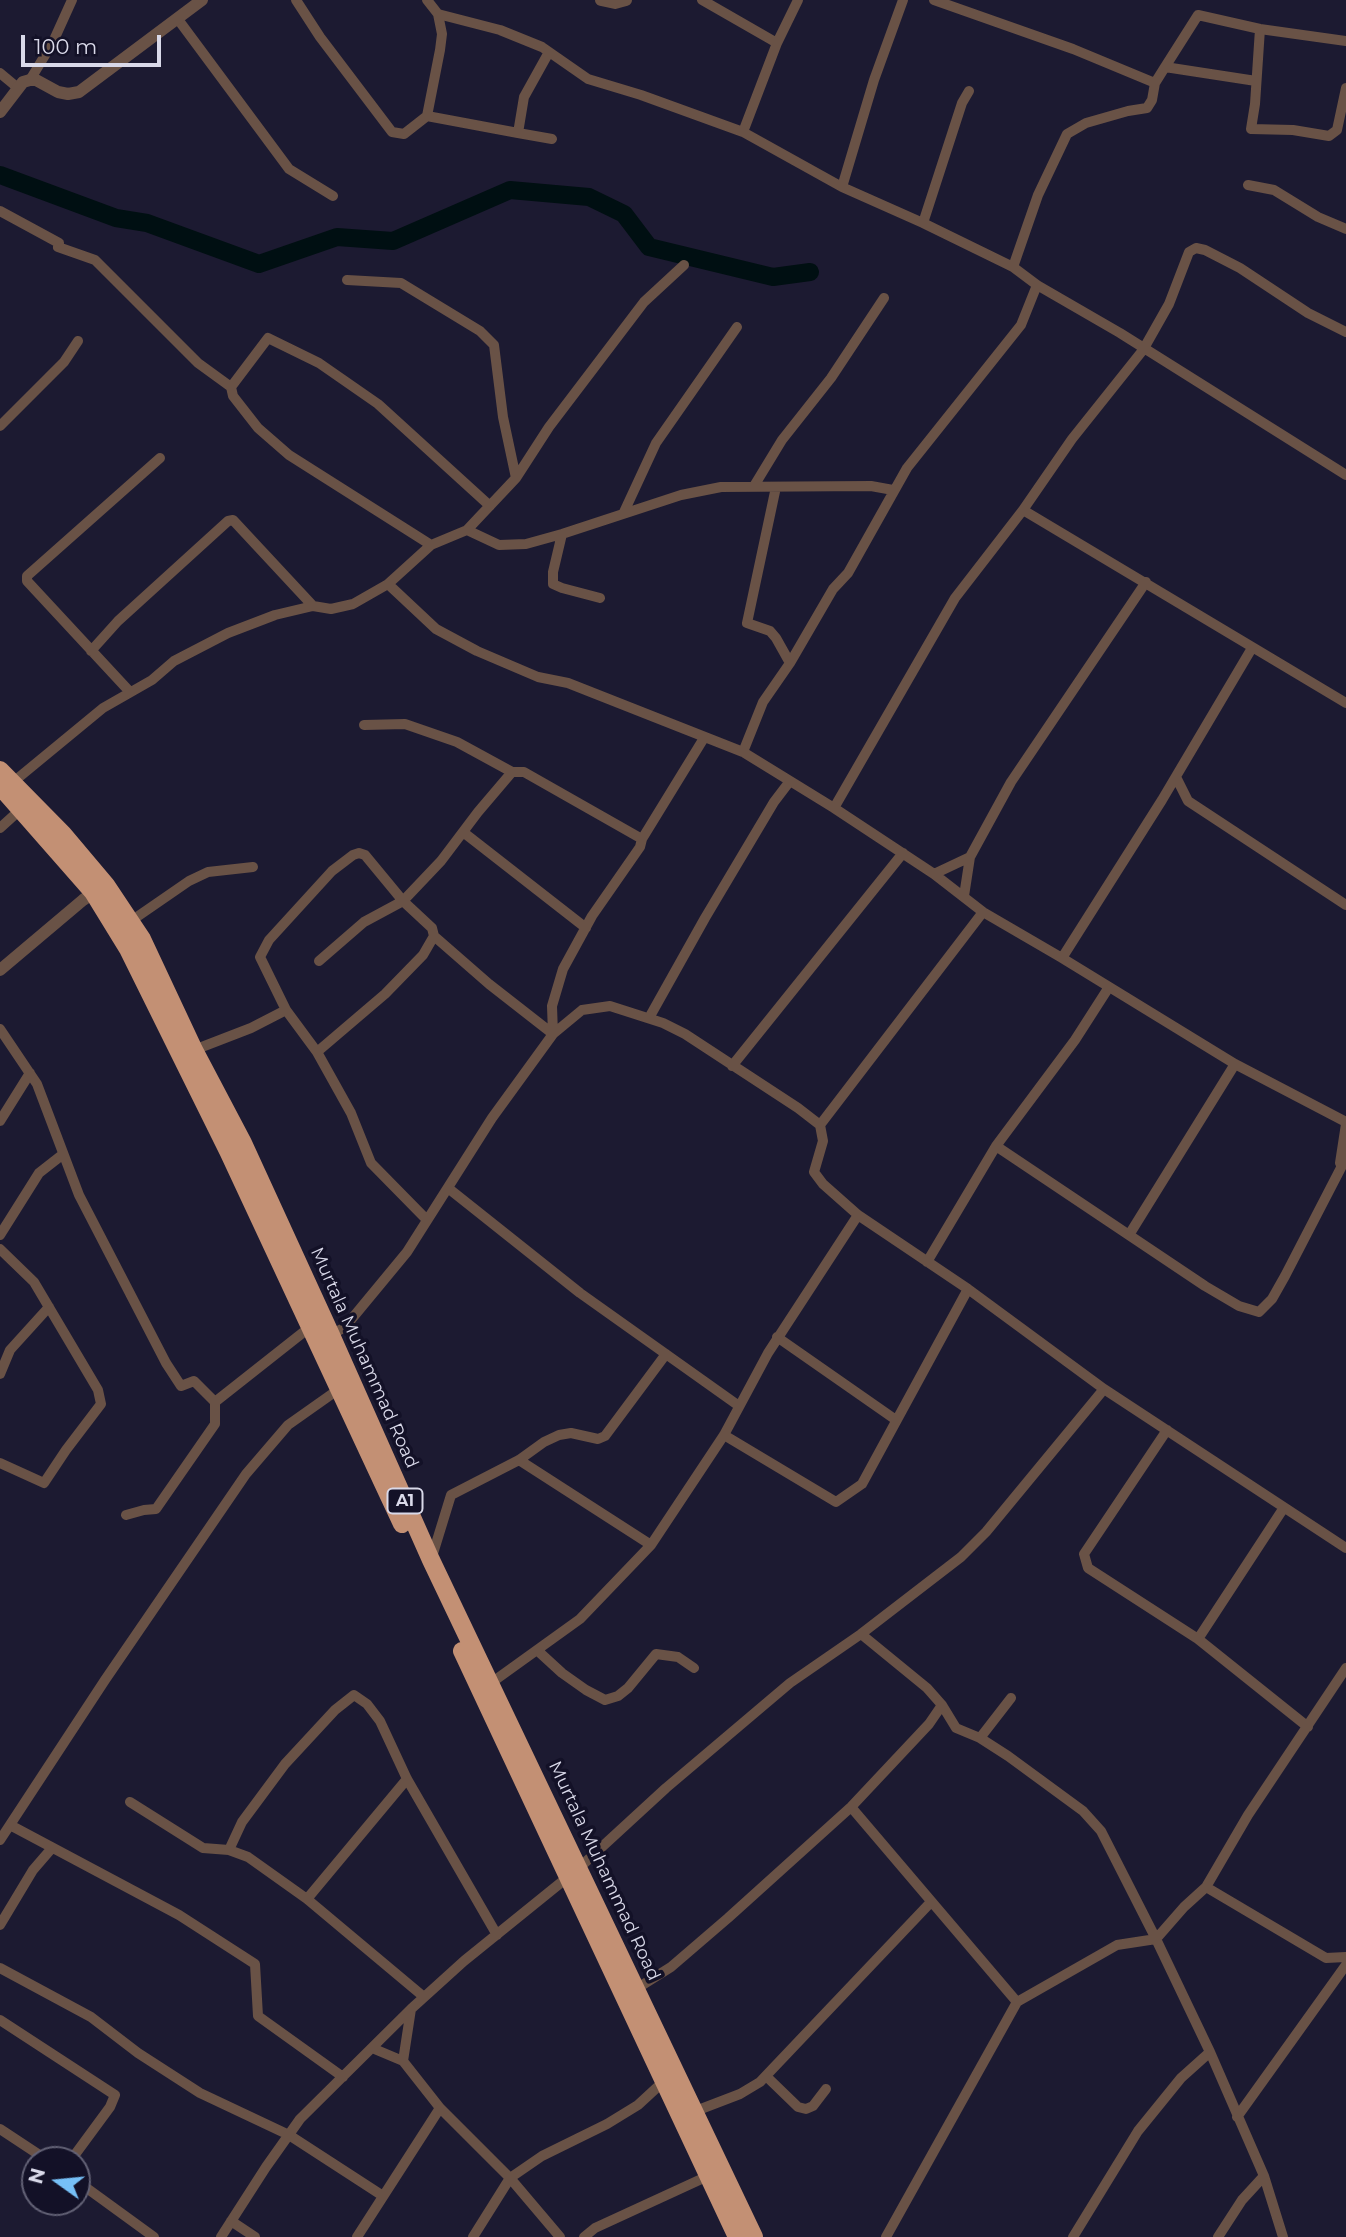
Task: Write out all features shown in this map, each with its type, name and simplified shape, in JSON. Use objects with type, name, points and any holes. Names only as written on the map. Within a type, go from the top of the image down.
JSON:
[{"type":"highway","name":"Murtala Muhammad Road","points":[[8,784],[21,809],[100,888],[128,949],[235,1147]]},
{"type":"highway","name":"Murtala Muhammad Road","points":[[8,784],[131,921],[142,939],[287,1258],[331,1335],[431,1560],[466,1647],[491,1683],[664,2081],[737,2237]]},
{"type":"highway","name":"Murtala Muhammad Road","points":[[287,1258],[310,1327],[339,1389],[573,1872],[636,1989],[754,2237]]},
{"type":"street","points":[[30,80],[53,42],[72,0]]},
{"type":"street","points":[[296,0],[320,37],[392,132],[404,134],[426,116],[440,50],[441,17]]},
{"type":"street","points":[[427,0],[441,17],[500,30],[542,47],[588,79],[743,132],[842,187],[1013,267],[1037,285],[1120,333],[1346,475]]},
{"type":"street","points":[[601,0],[615,3],[626,0]]},
{"type":"street","points":[[702,0],[777,43]]},
{"type":"street","points":[[743,132],[777,43],[798,0]]},
{"type":"street","points":[[842,187],[874,80],[903,0]]},
{"type":"street","points":[[934,0],[1073,49],[1155,83]]},
{"type":"street","points":[[0,111],[23,82],[30,80],[36,80],[58,92],[79,92],[177,18],[194,2]]},
{"type":"street","points":[[1013,267],[1038,195],[1066,134],[1086,123],[1147,108],[1152,100],[1155,83],[1198,15],[1260,29],[1346,41]]},
{"type":"street","points":[[177,18],[289,169],[332,196]]},
{"type":"street","points":[[1260,29],[1251,129],[1293,130],[1329,136],[1337,130],[1343,118],[1346,88]]},
{"type":"street","points":[[518,133],[524,97],[549,52]]},
{"type":"street","points":[[1166,67],[1255,81]]},
{"type":"street","points":[[0,73],[18,88]]},
{"type":"street","points":[[923,223],[962,103],[969,91]]},
{"type":"street","points":[[426,116],[552,139]]},
{"type":"street","points":[[1248,185],[1274,190],[1346,229]]},
{"type":"street","points":[[0,211],[59,243],[58,247],[95,260],[198,363],[231,387],[233,396],[258,428],[289,455],[431,545]]},
{"type":"street","points":[[834,808],[955,598],[1023,510],[1072,439],[1143,349],[1169,304],[1189,253],[1196,247],[1240,268],[1308,313],[1346,332]]},
{"type":"street","points":[[8,784],[103,708],[152,680],[174,661],[228,633],[275,615],[313,606],[331,609],[353,604],[388,584],[431,545],[467,530],[516,478],[549,427],[644,302],[684,265]]},
{"type":"street","points":[[347,279],[401,283],[480,331],[494,345],[503,417],[516,478]]},
{"type":"street","points":[[743,752],[763,702],[790,663],[833,589],[848,573],[893,490],[907,468],[1021,325],[1037,285]]},
{"type":"street","points":[[754,486],[782,440],[831,378],[884,298]]},
{"type":"street","points":[[624,512],[656,443],[737,327]]},
{"type":"street","points":[[231,387],[268,338],[319,363],[378,404],[490,506]]},
{"type":"street","points":[[0,426],[64,362],[78,341]]},
{"type":"street","points":[[130,692],[27,582],[27,576],[160,458]]},
{"type":"street","points":[[467,530],[499,545],[526,544],[681,495],[721,487],[871,486],[893,490]]},
{"type":"street","points":[[776,487],[747,623],[770,631],[790,663]]},
{"type":"street","points":[[1023,510],[1346,703]]},
{"type":"street","points":[[90,651],[117,621],[228,521],[233,520],[313,606]]},
{"type":"street","points":[[562,534],[553,572],[553,584],[600,598]]},
{"type":"street","points":[[964,896],[970,857],[1011,782],[1146,582]]},
{"type":"street","points":[[388,584],[436,629],[477,651],[538,677],[568,683],[743,752],[903,853],[983,912],[1235,1064],[1346,1123],[1339,1170]]},
{"type":"street","points":[[1062,958],[1163,800],[1252,648]]},
{"type":"street","points":[[364,724],[405,724],[457,742],[512,772],[524,772],[642,839]]},
{"type":"street","points":[[553,1034],[552,1006],[563,969],[586,928],[640,847],[642,839],[704,738]]},
{"type":"street","points":[[319,961],[364,922],[403,901],[441,861],[512,772]]},
{"type":"street","points":[[1176,778],[1188,801],[1346,905]]},
{"type":"street","points":[[649,1018],[774,802],[790,781]]},
{"type":"street","points":[[1163,800],[1188,801]]},
{"type":"street","points":[[0,828],[21,809]]},
{"type":"street","points":[[463,832],[586,928]]},
{"type":"street","points":[[732,1066],[903,853]]},
{"type":"street","points":[[427,1220],[371,1163],[351,1113],[317,1052],[286,1010],[260,957],[277,930],[332,871],[353,855],[365,855],[403,901],[432,928],[434,936],[553,1034]]},
{"type":"street","points":[[934,874],[970,857]]},
{"type":"street","points":[[131,921],[189,881],[208,872],[253,867]]},
{"type":"street","points":[[0,970],[100,888]]},
{"type":"street","points":[[983,912],[820,1125],[822,1141],[814,1172],[823,1184],[858,1215],[968,1289],[1104,1389],[1346,1548]]},
{"type":"street","points":[[317,1052],[385,994],[423,955],[434,936]]},
{"type":"street","points":[[927,1262],[996,1146],[1075,1040],[1109,986]]},
{"type":"street","points":[[331,1335],[345,1327],[407,1252],[492,1118],[553,1034],[582,1010],[610,1006],[649,1018],[685,1034],[820,1125]]},
{"type":"street","points":[[194,1050],[251,1028],[286,1010]]},
{"type":"street","points":[[0,1029],[37,1084],[79,1195],[166,1363],[181,1386],[194,1381],[215,1402],[215,1424],[156,1509],[126,1516]]},
{"type":"street","points":[[1129,1235],[1235,1064]]},
{"type":"street","points":[[0,1121],[30,1073]]},
{"type":"street","points":[[996,1146],[1239,1306],[1259,1312],[1272,1299],[1285,1276],[1346,1158]]},
{"type":"street","points":[[0,1235],[39,1172],[62,1155]]},
{"type":"street","points":[[448,1188],[580,1293],[739,1406]]},
{"type":"street","points":[[491,1683],[580,1619],[651,1545],[724,1435],[777,1337],[858,1215]]},
{"type":"street","points":[[0,1249],[34,1282],[98,1390],[101,1404],[44,1483],[0,1463]]},
{"type":"street","points":[[724,1435],[836,1502],[862,1484],[968,1289]]},
{"type":"street","points":[[0,1374],[10,1350],[49,1307]]},
{"type":"street","points":[[215,1402],[310,1327]]},
{"type":"street","points":[[777,1337],[896,1420]]},
{"type":"street","points":[[431,1560],[451,1495],[519,1461],[544,1442],[559,1435],[571,1433],[598,1439],[605,1436],[666,1354]]},
{"type":"street","points":[[0,1840],[105,1680],[246,1474],[288,1425],[339,1389]]},
{"type":"street","points":[[221,2237],[300,2119],[411,2009],[790,1683],[861,1634],[961,1557],[986,1532],[1104,1389]]},
{"type":"street","points":[[1167,1430],[1084,1554],[1088,1567],[1198,1639],[1308,1727]]},
{"type":"street","points":[[519,1461],[651,1545]]},
{"type":"street","points":[[1198,1639],[1283,1509]]},
{"type":"street","points":[[861,1634],[928,1688],[956,1728]]},
{"type":"street","points":[[538,1651],[570,1679],[605,1700],[618,1696],[628,1688],[656,1654],[678,1657],[694,1668]]},
{"type":"street","points":[[886,2237],[1017,2002],[1117,1945],[1156,1940],[1184,1907],[1206,1887],[1248,1815],[1346,1668]]},
{"type":"street","points":[[229,1850],[242,1822],[285,1764],[335,1710],[354,1695],[367,1704],[380,1721],[407,1779],[497,1935]]},
{"type":"street","points":[[980,1738],[1011,1698]]},
{"type":"street","points":[[636,1989],[671,1968],[729,1919],[851,1807],[929,1724],[942,1705]]},
{"type":"street","points":[[929,1724],[956,1728],[980,1738],[1073,1803],[1101,1831],[1210,2053],[1264,2176],[1283,2237]]},
{"type":"street","points":[[307,1899],[407,1779]]},
{"type":"street","points":[[130,1802],[203,1848],[229,1850],[248,1857],[307,1899],[424,1997]]},
{"type":"street","points":[[851,1807],[1017,2002]]},
{"type":"street","points":[[10,1825],[179,1915],[255,1964],[258,2016],[343,2077]]},
{"type":"street","points":[[0,1925],[33,1870],[52,1848]]},
{"type":"street","points":[[1206,1887],[1326,1958],[1346,1957]]},
{"type":"street","points":[[693,2112],[740,2094],[766,2076],[931,1902]]},
{"type":"street","points":[[1326,1958],[1336,1982]]},
{"type":"street","points":[[1237,2117],[1346,1965]]},
{"type":"street","points":[[0,1968],[91,2017],[138,2053],[200,2094],[289,2135],[383,2196]]},
{"type":"street","points":[[403,2061],[411,2009]]},
{"type":"street","points":[[0,2020],[115,2095],[110,2107],[81,2146]]},
{"type":"street","points":[[372,2048],[403,2061],[440,2108],[510,2178],[560,2237]]},
{"type":"street","points":[[1073,2237],[1138,2131],[1181,2078],[1210,2053]]},
{"type":"street","points":[[766,2076],[798,2107],[806,2109],[813,2106],[826,2089]]},
{"type":"street","points":[[473,2237],[510,2178],[542,2156],[607,2124],[638,2105],[664,2081]]},
{"type":"street","points":[[357,2237],[440,2108]]},
{"type":"street","points":[[0,2129],[26,2146]]},
{"type":"street","points":[[584,2237],[596,2228],[708,2176]]},
{"type":"street","points":[[1218,2237],[1252,2187],[1264,2176]]},
{"type":"street","points":[[1252,2187],[1270,2192]]},
{"type":"street","points":[[91,2191],[154,2237]]},
{"type":"street","points":[[231,2221],[256,2237]]},
{"type":"waterway","points":[[0,175],[116,218],[147,223],[259,264],[337,237],[393,241],[510,190],[589,197],[624,214],[649,247],[773,277],[810,272]]}]
